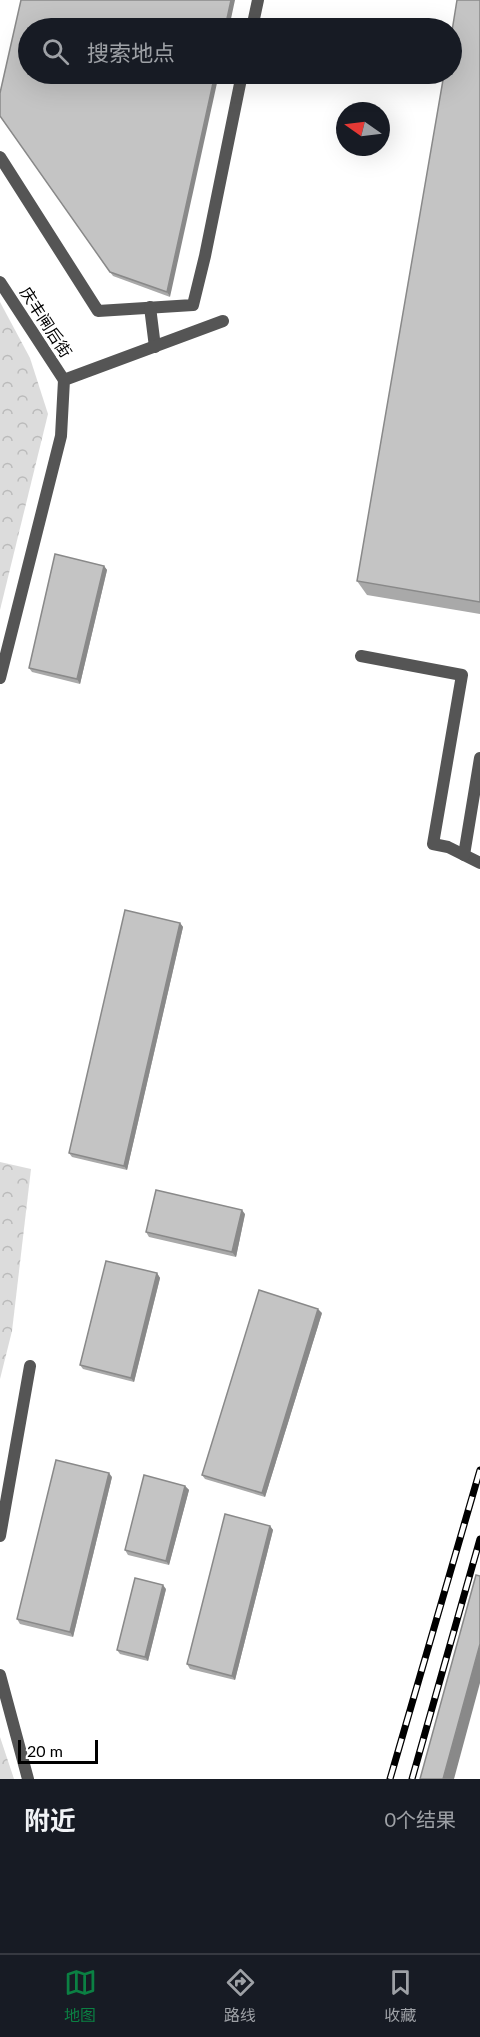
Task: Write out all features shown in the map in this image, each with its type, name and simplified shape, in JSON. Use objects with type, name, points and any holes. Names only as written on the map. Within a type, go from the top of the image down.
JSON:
[{"type":"street","points":[[254,18],[258,0]]},
{"type":"street","points":[[0,157],[98,311],[193,305],[240,84]]},
{"type":"street","name":"庆丰闸后街","points":[[0,282],[64,380]]},
{"type":"street","points":[[150,307],[156,347]]},
{"type":"street","points":[[0,678],[61,436],[64,380],[223,321]]},
{"type":"street","points":[[361,656],[462,675],[433,844],[448,847],[480,862]]},
{"type":"street","points":[[464,855],[480,758]]},
{"type":"street","points":[[0,1536],[30,1366]]},
{"type":"street","points":[[0,1675],[28,1779]]},
{"type":"green space","points":[[0,302],[30,358],[48,414],[0,610]]},
{"type":"green space","points":[[0,1162],[31,1169],[12,1331],[0,1379]]},
{"type":"green space","points":[[0,1737],[14,1779],[0,1779]]},
{"type":"building","points":[[21,0],[231,0],[227,18],[18,18],[18,84],[213,84],[167,292],[110,272],[0,116],[0,93]]},
{"type":"building","points":[[457,0],[480,0],[480,602],[357,581],[442,84],[462,84],[462,18],[454,18]]},
{"type":"building","points":[[55,554],[104,566],[77,679],[29,668]]},
{"type":"building","points":[[125,910],[180,923],[124,1166],[69,1153]]},
{"type":"building","points":[[156,1190],[242,1210],[232,1252],[146,1232]]},
{"type":"building","points":[[106,1261],[157,1273],[131,1378],[80,1365]]},
{"type":"building","points":[[259,1290],[318,1309],[262,1493],[202,1475]]},
{"type":"building","points":[[56,1460],[109,1473],[70,1632],[17,1619]]},
{"type":"building","points":[[144,1475],[185,1486],[166,1561],[125,1550]]},
{"type":"building","points":[[225,1514],[270,1526],[232,1676],[187,1664]]},
{"type":"building","points":[[476,1575],[480,1576],[480,1644],[443,1779],[420,1779]]},
{"type":"building","points":[[135,1578],[163,1585],[145,1657],[117,1650]]},
{"type":"railway","points":[[390,1779],[480,1470]]},
{"type":"railway","points":[[412,1779],[480,1539]]}]
